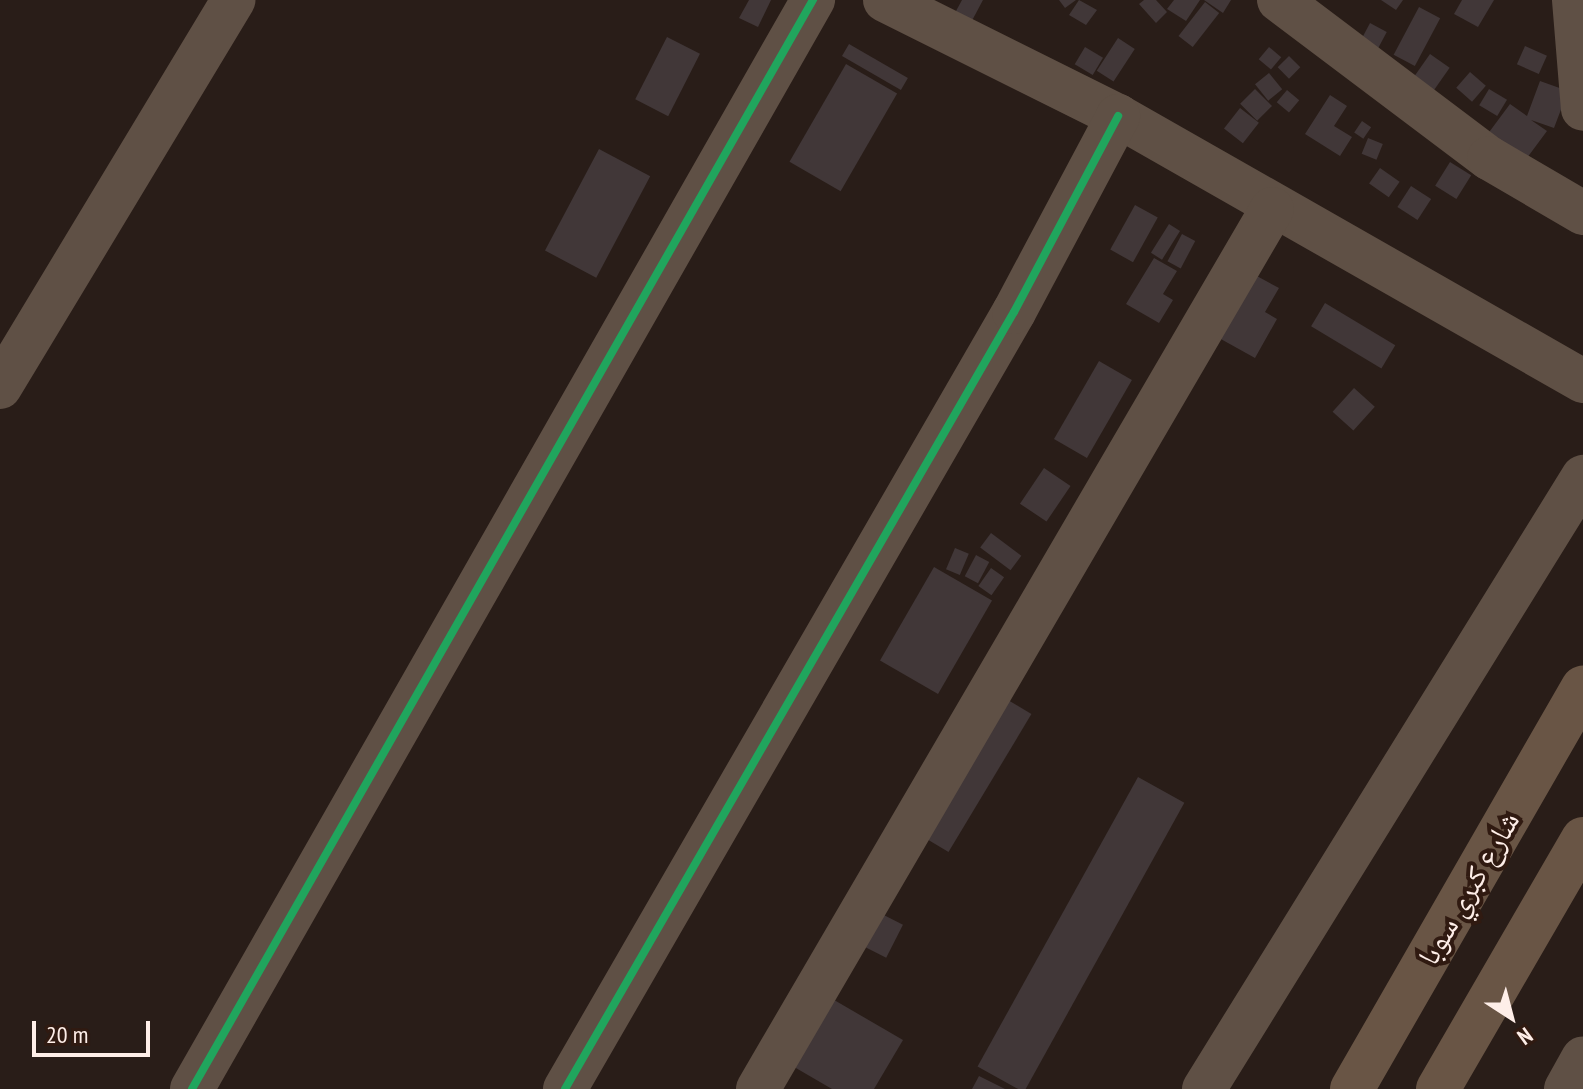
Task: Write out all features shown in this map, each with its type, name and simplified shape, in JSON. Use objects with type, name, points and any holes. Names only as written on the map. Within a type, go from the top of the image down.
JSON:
[{"type":"highway","name":"شارع كبري سوبا","points":[[1352,1089],[1583,688]]},
{"type":"highway","points":[[1438,1089],[1583,839]]},
{"type":"street","points":[[0,387],[233,0]]},
{"type":"street","points":[[192,1089],[813,0]]},
{"type":"street","points":[[885,0],[1118,116],[1272,209],[1583,381]]},
{"type":"street","points":[[1279,0],[1489,158],[1583,213]]},
{"type":"street","points":[[1574,0],[1583,109]]},
{"type":"street","points":[[565,1089],[1014,312],[1118,116]]},
{"type":"street","points":[[758,1089],[1272,209]]},
{"type":"street","points":[[1204,1089],[1583,477]]},
{"type":"street","points":[[1566,1089],[1583,1058]]},
{"type":"building","points":[[749,0],[771,0],[758,27],[739,18]]},
{"type":"building","points":[[962,0],[983,0],[967,30],[950,22]]},
{"type":"building","points":[[1059,0],[1076,0],[1065,8]]},
{"type":"building","points":[[1079,0],[1097,10],[1086,25],[1069,15]]},
{"type":"building","points":[[1144,0],[1156,0],[1167,12],[1156,23],[1139,4]]},
{"type":"building","points":[[1174,0],[1200,0],[1186,21],[1167,9]]},
{"type":"building","points":[[1204,0],[1231,0],[1223,13]]},
{"type":"building","points":[[1381,0],[1403,0],[1396,10]]},
{"type":"building","points":[[1462,0],[1494,0],[1478,27],[1454,14]]},
{"type":"building","points":[[1205,2],[1219,13],[1193,47],[1179,36]]},
{"type":"building","points":[[1419,7],[1440,18],[1415,66],[1394,55]]},
{"type":"building","points":[[1370,23],[1387,32],[1375,55],[1358,46]]},
{"type":"building","points":[[667,37],[700,54],[668,116],[635,99]]},
{"type":"building","points":[[1118,38],[1135,49],[1114,82],[1097,71]]},
{"type":"building","points":[[849,44],[908,78],[901,90],[842,56]]},
{"type":"building","points":[[1525,46],[1547,56],[1539,74],[1517,64]]},
{"type":"building","points":[[1085,47],[1103,58],[1093,75],[1075,64]]},
{"type":"building","points":[[1269,47],[1281,57],[1271,70],[1259,59]]},
{"type":"building","points":[[1430,54],[1450,68],[1428,98],[1409,84]]},
{"type":"building","points":[[1289,56],[1300,67],[1289,79],[1278,67]]},
{"type":"building","points":[[846,64],[897,94],[841,191],[790,162]]},
{"type":"building","points":[[1470,72],[1486,86],[1472,102],[1456,88]]},
{"type":"building","points":[[1269,73],[1282,89],[1268,101],[1255,84]]},
{"type":"building","points":[[1540,81],[1568,91],[1554,128],[1531,120],[1547,131],[1521,166],[1484,139],[1510,104],[1527,116]]},
{"type":"building","points":[[1255,89],[1272,106],[1257,121],[1240,104]]},
{"type":"building","points":[[1489,89],[1507,100],[1497,116],[1479,105]]},
{"type":"building","points":[[1287,90],[1299,100],[1289,113],[1277,102]]},
{"type":"building","points":[[1330,95],[1347,106],[1334,126],[1352,137],[1340,156],[1305,134]]},
{"type":"building","points":[[1240,108],[1259,123],[1243,143],[1224,128]]},
{"type":"building","points":[[1362,121],[1371,127],[1363,139],[1354,133]]},
{"type":"building","points":[[1368,138],[1383,144],[1376,160],[1362,154]]},
{"type":"building","points":[[599,149],[650,176],[596,278],[545,251]]},
{"type":"building","points":[[1450,162],[1471,175],[1456,199],[1435,186]]},
{"type":"building","points":[[1380,168],[1400,182],[1389,197],[1369,184]]},
{"type":"building","points":[[1411,186],[1431,199],[1418,220],[1397,207]]},
{"type":"building","points":[[1135,205],[1158,218],[1133,262],[1110,250]]},
{"type":"building","points":[[1169,224],[1180,231],[1162,260],[1151,253]]},
{"type":"building","points":[[1182,234],[1195,241],[1181,268],[1167,261]]},
{"type":"building","points":[[1154,258],[1177,271],[1163,294],[1173,300],[1159,323],[1126,304]]},
{"type":"building","points":[[1255,275],[1279,288],[1265,312],[1277,319],[1255,358],[1219,338]]},
{"type":"building","points":[[1325,303],[1395,345],[1381,368],[1311,326]]},
{"type":"building","points":[[1099,361],[1132,380],[1087,458],[1054,439]]},
{"type":"building","points":[[1354,388],[1375,407],[1353,431],[1333,412]]},
{"type":"building","points":[[1044,468],[1071,486],[1046,522],[1020,504]]},
{"type":"building","points":[[991,533],[1021,556],[1011,570],[980,547]]},
{"type":"building","points":[[955,548],[969,554],[960,575],[946,569]]},
{"type":"building","points":[[976,555],[989,562],[978,583],[965,576]]},
{"type":"building","points":[[934,567],[992,600],[938,694],[880,661]]},
{"type":"building","points":[[991,568],[1004,577],[991,595],[978,586]]},
{"type":"building","points":[[998,694],[1031,714],[949,852],[915,832]]},
{"type":"building","points":[[1138,777],[1184,803],[1026,1089],[1018,1089],[978,1066]]},
{"type":"building","points":[[870,908],[903,925],[886,958],[853,941]]},
{"type":"building","points":[[829,997],[903,1040],[874,1089],[832,1089],[789,1064]]},
{"type":"building","points":[[979,1076],[1005,1089],[972,1089]]},
{"type":"cycle path","points":[[192,1089],[813,0]]},
{"type":"cycle path","points":[[565,1089],[1014,312],[1118,116]]}]
